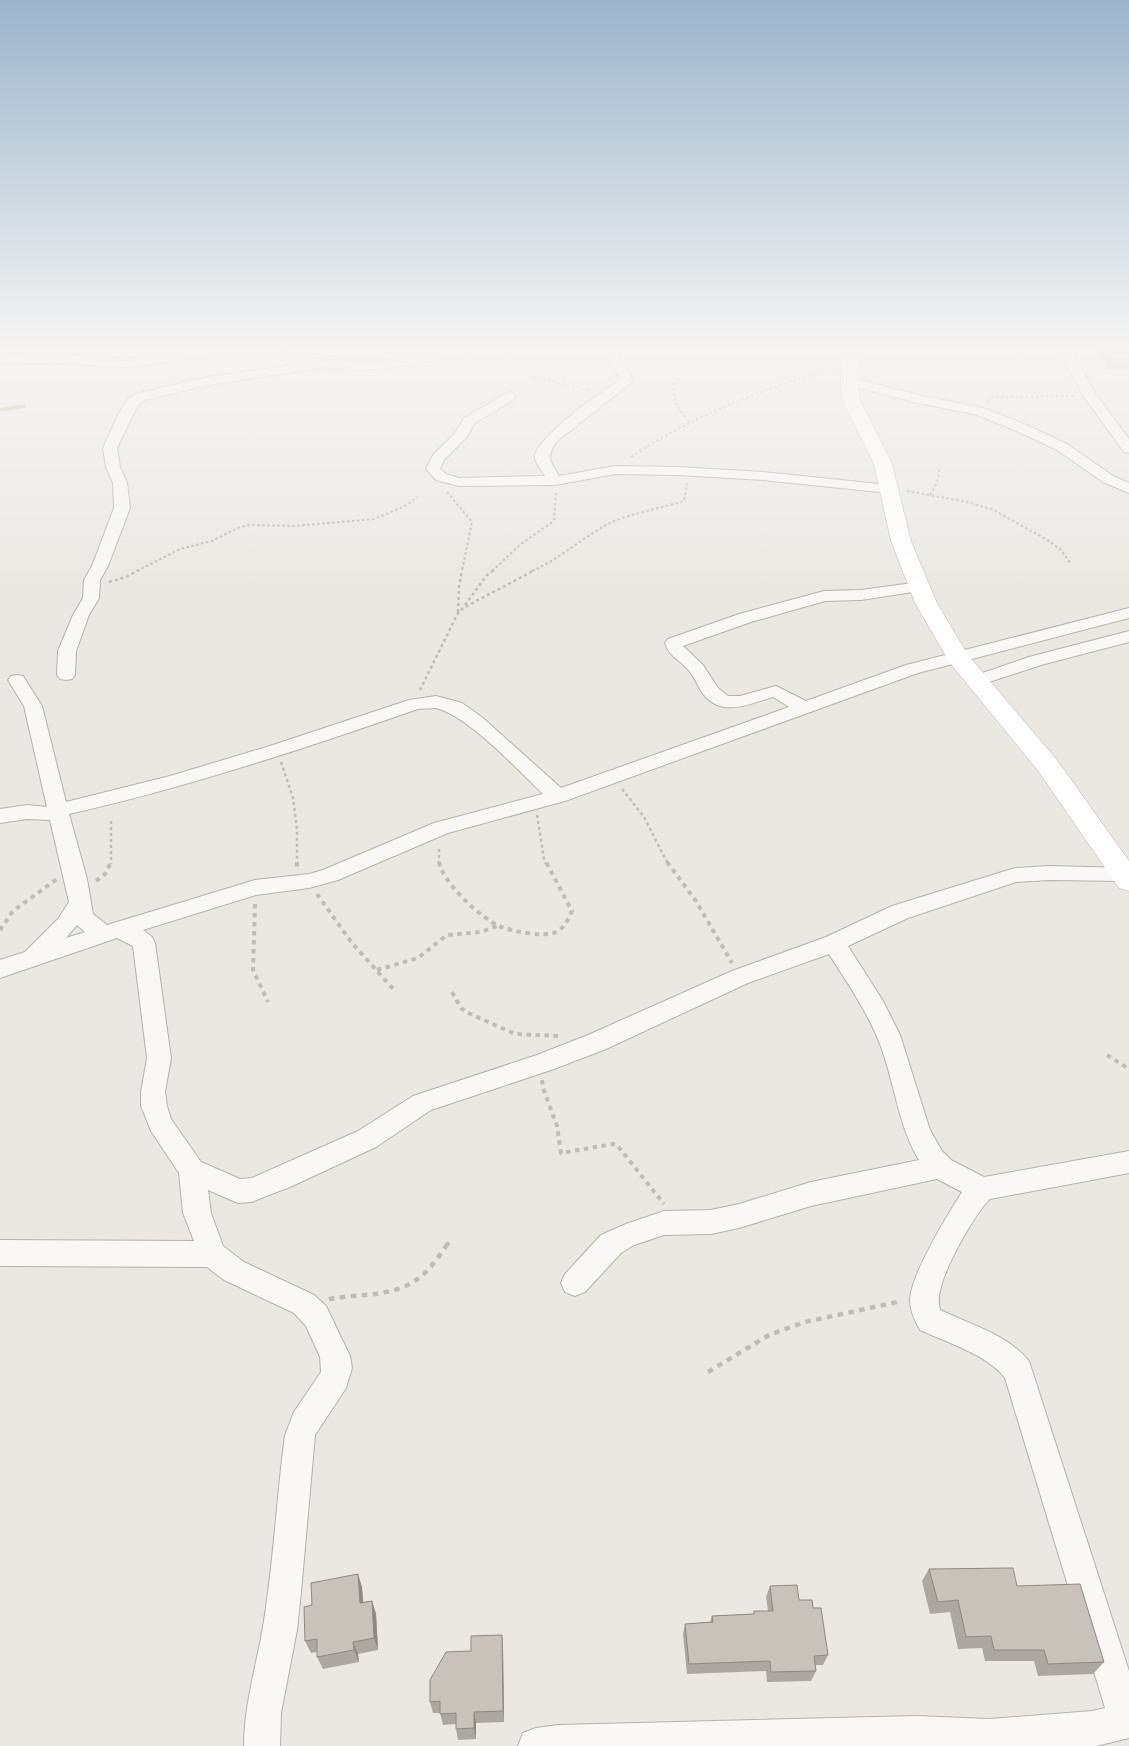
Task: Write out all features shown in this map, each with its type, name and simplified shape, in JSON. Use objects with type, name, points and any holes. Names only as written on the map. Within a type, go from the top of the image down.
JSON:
[{"type":"street","points":[[66,675],[68,651],[81,615],[91,598],[94,577],[122,508],[120,483],[113,467],[110,448],[119,428]]},
{"type":"street","points":[[465,428],[461,435],[438,458],[433,469],[434,473],[446,479],[460,482],[555,481],[578,479],[615,470],[704,472],[889,489]]},
{"type":"street","points":[[555,481],[542,459],[545,448],[550,440],[564,428]]},
{"type":"street","points":[[865,428],[883,464],[901,542],[926,603],[958,658],[1048,766],[1127,877]]},
{"type":"street","points":[[1023,428],[1062,447],[1108,478],[1129,489]]},
{"type":"street","points":[[1114,428],[1129,449]]},
{"type":"street","points":[[805,708],[776,691],[733,703],[725,701],[713,694],[696,667],[676,650],[674,643],[745,618],[824,596],[860,595],[920,587]]},
{"type":"street","points":[[0,969],[111,932],[255,888],[309,881],[330,875],[441,828],[558,796],[912,669],[1129,613]]},
{"type":"street","points":[[976,681],[1034,660],[1129,636]]},
{"type":"street","points":[[17,680],[32,706],[80,898],[83,918],[111,932],[138,937],[144,943],[159,1058],[153,1092],[154,1106],[160,1123],[192,1170],[197,1213],[212,1254],[234,1271],[304,1304],[316,1316],[336,1356],[337,1368],[335,1378],[304,1423],[300,1435],[282,1616],[268,1681],[262,1723],[262,1746]]},
{"type":"street","points":[[0,816],[27,812],[59,812],[142,791],[278,751],[415,704],[436,702],[455,707],[476,722],[558,796]]},
{"type":"street","points":[[192,1170],[238,1191],[252,1190],[281,1179],[368,1138],[422,1103],[545,1062],[597,1042],[740,977],[834,942],[900,912],[1015,875],[1048,873],[1127,877]]},
{"type":"street","points":[[30,959],[66,925],[80,898]]},
{"type":"street","points":[[834,942],[881,1020],[894,1049],[918,1133],[923,1144],[940,1167],[983,1189]]},
{"type":"street","points":[[536,1746],[558,1743],[916,1734],[990,1742],[1092,1729],[1128,1720],[1018,1371],[1010,1360],[999,1353],[930,1320],[926,1314],[925,1306],[926,1288],[969,1204],[983,1189],[1129,1162]]},
{"type":"street","points":[[575,1283],[611,1244],[626,1236],[664,1223],[711,1222],[739,1216],[811,1194],[940,1167]]},
{"type":"street","points":[[0,1253],[212,1254]]},
{"type":"path","points":[[615,470],[656,439],[675,428]]},
{"type":"path","points":[[930,495],[937,483],[940,467]]},
{"type":"path","points":[[463,608],[519,577],[543,567],[611,523],[684,501],[688,482],[704,472]]},
{"type":"path","points":[[434,473],[449,498],[471,519],[459,587],[458,613]]},
{"type":"path","points":[[415,704],[425,677],[458,613],[487,575],[500,566],[522,543],[554,520],[555,481]]},
{"type":"path","points":[[889,489],[967,502],[994,510],[1049,541],[1060,550],[1071,564]]},
{"type":"path","points":[[91,591],[177,551],[216,540],[240,527],[250,525],[294,526],[374,519],[403,507],[418,497]]},
{"type":"path","points":[[278,751],[293,798],[297,829],[297,869],[299,874],[309,881],[322,903],[352,943],[395,991]]},
{"type":"path","points":[[613,776],[644,817],[667,862],[696,901],[740,977]]},
{"type":"path","points":[[441,828],[438,853],[442,872],[460,894],[497,926],[547,936],[555,934],[563,928],[572,913],[544,859],[535,802]]},
{"type":"path","points":[[80,898],[105,874],[111,864],[111,821]]},
{"type":"path","points":[[0,930],[13,911],[72,868]]},
{"type":"path","points":[[255,888],[253,970],[268,1002]]},
{"type":"path","points":[[377,970],[418,958],[447,935],[481,932],[497,926]]},
{"type":"path","points":[[452,992],[461,1008],[466,1012],[515,1034],[566,1036],[597,1042]]},
{"type":"path","points":[[1107,1055],[1129,1070]]},
{"type":"path","points":[[545,1062],[542,1077],[544,1088],[558,1126],[561,1153],[613,1144],[617,1145],[680,1222]]},
{"type":"path","points":[[304,1304],[345,1296],[391,1291],[414,1283],[450,1241]]},
{"type":"path","points":[[708,1372],[769,1335],[805,1322],[904,1301],[926,1288]]},
{"type":"building","points":[[1013,1568],[1017,1586],[1080,1584],[1104,1662],[1048,1664],[1044,1650],[994,1650],[991,1636],[966,1637],[958,1600],[938,1602],[929,1569]]},
{"type":"building","points":[[358,1574],[360,1603],[372,1601],[374,1638],[353,1642],[354,1650],[317,1657],[317,1639],[305,1641],[304,1607],[312,1605],[311,1583]]},
{"type":"building","points":[[797,1585],[799,1600],[812,1600],[813,1608],[821,1608],[828,1655],[814,1656],[816,1671],[771,1672],[770,1661],[689,1664],[685,1624],[713,1622],[712,1616],[754,1614],[754,1611],[773,1611],[770,1586]]},
{"type":"building","points":[[502,1635],[503,1711],[474,1712],[474,1728],[456,1729],[456,1713],[440,1714],[440,1701],[430,1702],[430,1680],[446,1652],[471,1651],[471,1636]]}]
